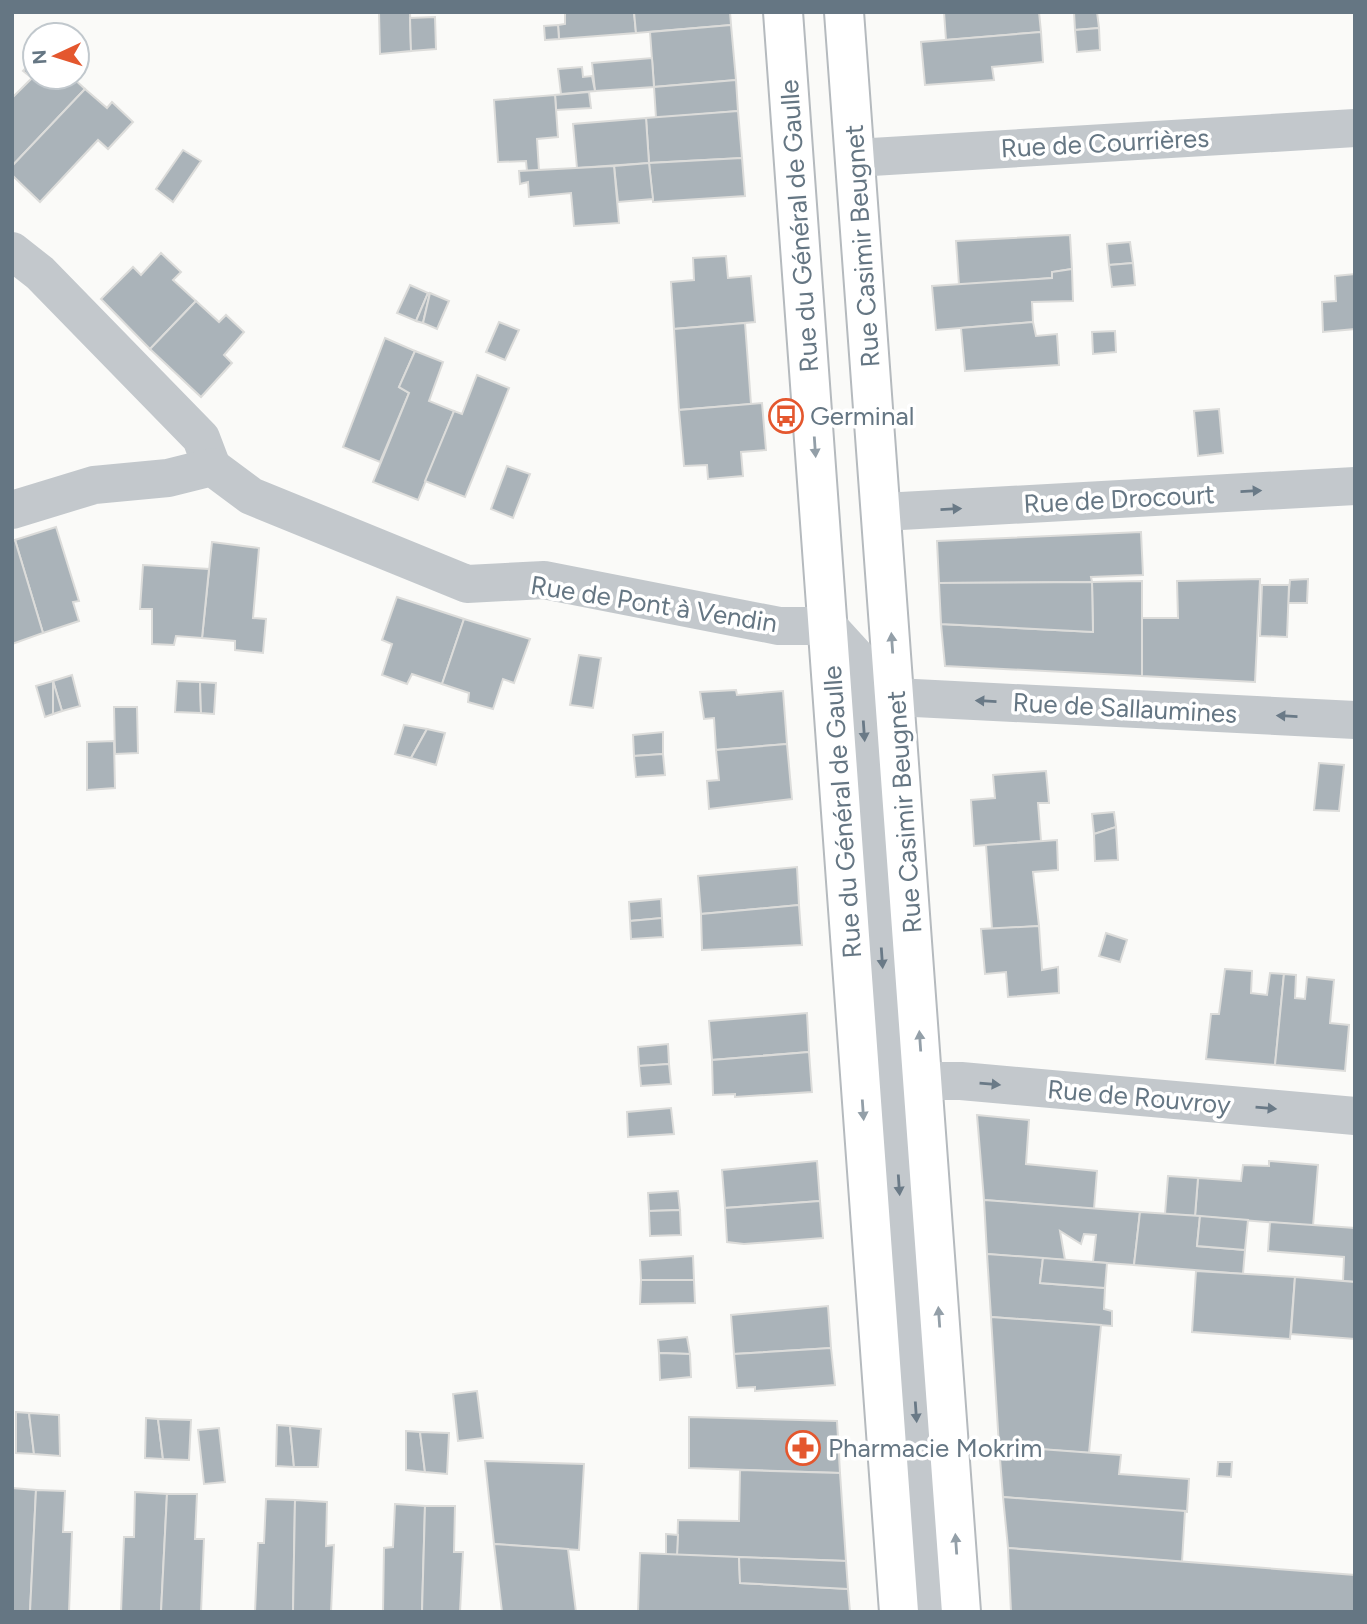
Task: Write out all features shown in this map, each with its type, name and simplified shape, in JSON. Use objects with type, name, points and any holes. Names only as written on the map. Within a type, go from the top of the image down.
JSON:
[{"type":"main road","name":"Rue du Général de Gaulle","points":[[783,12],[899,1612]]},
{"type":"main road","name":"Rue Casimir Beugnet","points":[[844,12],[883,512],[961,1612]]},
{"type":"street","name":"Rue de Courrières","points":[[855,158],[1355,128]]},
{"type":"street","name":"Rue de Pont à Vendin","points":[[12,251],[40,273],[201,438],[212,467],[251,496],[467,584],[544,580],[779,626],[828,626]]},
{"type":"street","points":[[12,510],[94,485],[167,478],[212,467]]},
{"type":"street","name":"Rue de Drocourt","points":[[883,512],[1355,486]]},
{"type":"street","points":[[828,626],[859,660],[931,1612]]},
{"type":"street","name":"Rue de Sallaumines","points":[[895,697],[1355,720]]},
{"type":"street","name":"Rue de Rouvroy","points":[[922,1081],[961,1081],[1355,1116]]},
{"type":"building","points":[[379,12],[410,12],[411,51],[380,54]]},
{"type":"building","points":[[565,12],[634,12],[636,33],[559,39],[558,25],[565,24]]},
{"type":"building","points":[[634,12],[730,12],[731,25],[636,33]]},
{"type":"building","points":[[944,12],[1039,12],[1041,32],[946,40]]},
{"type":"building","points":[[1074,12],[1097,12],[1099,28],[1075,30]]},
{"type":"building","points":[[435,17],[436,49],[411,51],[410,18]]},
{"type":"building","points":[[558,25],[559,39],[545,40],[544,26]]},
{"type":"building","points":[[731,25],[736,80],[654,87],[650,32]]},
{"type":"building","points":[[1099,28],[1100,50],[1077,52],[1075,30]]},
{"type":"building","points":[[1041,32],[1043,62],[992,67],[994,80],[925,85],[921,42]]},
{"type":"building","points":[[652,58],[654,87],[595,91],[592,63]]},
{"type":"building","points":[[582,67],[583,77],[592,76],[595,91],[561,94],[558,69]]},
{"type":"building","points":[[736,80],[738,111],[656,118],[654,87]]},
{"type":"building","points":[[21,89],[83,91],[12,166],[12,98]]},
{"type":"building","points":[[83,91],[87,91],[107,108],[112,102],[133,122],[108,149],[98,140],[40,202],[12,175],[12,166]]},
{"type":"building","points":[[589,92],[591,108],[556,110],[555,95]]},
{"type":"building","points":[[555,95],[558,137],[537,139],[539,171],[527,171],[526,161],[498,162],[494,100]]},
{"type":"building","points":[[738,111],[742,158],[649,163],[646,118]]},
{"type":"building","points":[[646,118],[649,163],[577,168],[573,124]]},
{"type":"building","points":[[183,150],[201,161],[173,202],[156,189]]},
{"type":"building","points":[[742,158],[745,196],[653,202],[649,163]]},
{"type":"building","points":[[649,163],[653,199],[618,202],[614,166]]},
{"type":"building","points":[[614,166],[619,223],[574,226],[571,193],[529,197],[528,182],[520,184],[519,171]]},
{"type":"building","points":[[1070,235],[1072,269],[1052,272],[1052,278],[959,285],[956,241]]},
{"type":"building","points":[[1130,242],[1133,263],[1109,265],[1107,244]]},
{"type":"building","points":[[161,253],[181,272],[173,280],[196,301],[150,349],[101,299],[133,267],[141,275]]},
{"type":"building","points":[[726,256],[728,278],[751,276],[755,322],[674,329],[671,282],[694,280],[693,258]]},
{"type":"building","points":[[1133,263],[1135,285],[1112,287],[1109,265]]},
{"type":"building","points":[[1072,269],[1073,301],[1032,302],[1033,322],[936,330],[932,286],[1052,278],[1052,272]]},
{"type":"building","points":[[1355,274],[1355,329],[1323,332],[1322,302],[1336,301],[1335,276]]},
{"type":"building","points":[[410,285],[428,293],[416,321],[397,313]]},
{"type":"building","points":[[428,293],[423,323],[416,321]]},
{"type":"building","points":[[430,293],[449,301],[437,329],[423,323]]},
{"type":"building","points":[[196,301],[219,322],[226,315],[244,332],[224,355],[232,363],[201,397],[150,349]]},
{"type":"building","points":[[499,322],[519,330],[505,360],[486,352]]},
{"type":"building","points":[[1033,322],[1036,336],[1057,334],[1059,365],[965,371],[961,328]]},
{"type":"building","points":[[745,323],[751,404],[679,410],[674,329]]},
{"type":"building","points":[[1115,331],[1116,352],[1093,354],[1092,332]]},
{"type":"building","points":[[385,338],[415,351],[399,387],[409,393],[380,462],[343,447]]},
{"type":"building","points":[[415,351],[443,362],[429,401],[454,411],[418,500],[373,482],[409,393],[399,387]]},
{"type":"building","points":[[477,375],[509,388],[465,497],[425,481],[454,411],[462,414]]},
{"type":"building","points":[[762,403],[766,450],[741,452],[743,476],[708,479],[707,465],[684,466],[679,410]]},
{"type":"building","points":[[1219,409],[1223,453],[1198,456],[1194,411]]},
{"type":"building","points":[[507,466],[530,474],[513,518],[491,509]]},
{"type":"building","points":[[56,527],[79,601],[73,602],[79,621],[43,633],[15,540]]},
{"type":"building","points":[[1141,532],[1143,575],[1091,577],[1092,582],[939,583],[937,541]]},
{"type":"building","points":[[15,540],[43,633],[12,644],[12,541]]},
{"type":"building","points":[[212,542],[259,548],[253,618],[266,619],[263,653],[235,650],[235,641],[202,638]]},
{"type":"building","points":[[143,565],[209,569],[202,638],[176,636],[174,645],[152,644],[152,609],[140,609]]},
{"type":"building","points":[[1260,579],[1255,682],[1142,676],[1142,618],[1178,618],[1177,581]]},
{"type":"building","points":[[1308,579],[1307,603],[1288,603],[1290,580]]},
{"type":"building","points":[[1142,581],[1142,676],[945,666],[941,624],[1093,632],[1092,582]]},
{"type":"building","points":[[1092,582],[1093,632],[941,624],[939,583]]},
{"type":"building","points":[[1262,585],[1289,585],[1287,637],[1260,636]]},
{"type":"building","points":[[397,597],[464,619],[442,684],[412,674],[407,684],[382,675],[392,644],[382,640]]},
{"type":"building","points":[[464,619],[530,639],[514,683],[503,679],[493,709],[468,702],[469,693],[442,684]]},
{"type":"building","points":[[579,655],[601,658],[593,708],[570,705]]},
{"type":"building","points":[[72,675],[80,706],[62,711],[53,681]]},
{"type":"building","points":[[53,681],[62,711],[53,714]]},
{"type":"building","points":[[53,681],[53,714],[45,717],[36,686]]},
{"type":"building","points":[[177,681],[200,682],[201,713],[175,712]]},
{"type":"building","points":[[200,682],[216,683],[214,714],[201,713]]},
{"type":"building","points":[[736,690],[737,695],[783,691],[787,744],[716,750],[714,718],[704,719],[700,692]]},
{"type":"building","points":[[114,707],[137,707],[138,753],[115,754]]},
{"type":"building","points":[[404,725],[427,729],[411,758],[395,754]]},
{"type":"building","points":[[427,729],[445,733],[436,765],[411,758]]},
{"type":"building","points":[[663,732],[663,754],[634,756],[633,735]]},
{"type":"building","points":[[114,741],[115,788],[87,790],[87,742]]},
{"type":"building","points":[[787,744],[792,799],[709,809],[707,781],[719,780],[716,750]]},
{"type":"building","points":[[663,754],[665,775],[636,777],[634,756]]},
{"type":"building","points":[[1319,763],[1344,765],[1339,811],[1314,810]]},
{"type":"building","points":[[1046,771],[1049,803],[1038,803],[1041,841],[974,846],[971,800],[995,798],[993,775]]},
{"type":"building","points":[[1114,812],[1116,827],[1094,834],[1092,814]]},
{"type":"building","points":[[1116,827],[1118,860],[1095,861],[1094,834]]},
{"type":"building","points":[[1057,840],[1058,870],[1033,872],[1039,926],[992,929],[986,845]]},
{"type":"building","points":[[797,867],[799,905],[701,914],[698,876]]},
{"type":"building","points":[[661,899],[662,918],[630,921],[629,902]]},
{"type":"building","points":[[799,905],[802,945],[702,950],[701,914]]},
{"type":"building","points":[[662,918],[663,937],[631,939],[630,921]]},
{"type":"building","points":[[1039,926],[1042,970],[1058,967],[1059,993],[1008,997],[1006,972],[985,974],[981,929]]},
{"type":"building","points":[[1106,933],[1127,940],[1120,962],[1099,956]]},
{"type":"building","points":[[1225,969],[1252,971],[1251,993],[1267,995],[1270,973],[1284,974],[1275,1065],[1206,1059],[1211,1014],[1219,1014]]},
{"type":"building","points":[[1284,974],[1296,975],[1295,998],[1305,999],[1307,977],[1334,980],[1330,1023],[1349,1025],[1345,1071],[1275,1065]]},
{"type":"building","points":[[807,1013],[809,1052],[712,1060],[709,1021]]},
{"type":"building","points":[[668,1044],[669,1064],[639,1066],[638,1047]]},
{"type":"building","points":[[809,1052],[812,1092],[735,1097],[735,1094],[713,1095],[712,1060]]},
{"type":"building","points":[[669,1064],[671,1084],[641,1086],[639,1066]]},
{"type":"building","points":[[671,1108],[674,1134],[628,1137],[627,1112]]},
{"type":"building","points":[[977,1115],[1029,1120],[1026,1164],[1097,1171],[1094,1209],[984,1200]]},
{"type":"building","points":[[817,1161],[820,1201],[725,1208],[722,1170]]},
{"type":"building","points":[[1269,1161],[1318,1165],[1313,1226],[1195,1216],[1198,1178],[1241,1181],[1243,1165],[1269,1166]]},
{"type":"building","points":[[1168,1176],[1198,1178],[1195,1216],[1165,1214]]},
{"type":"building","points":[[678,1191],[680,1210],[649,1211],[648,1193]]},
{"type":"building","points":[[984,1200],[1140,1212],[1134,1265],[1093,1262],[1096,1235],[1084,1234],[1081,1244],[1060,1231],[1065,1260],[987,1254]]},
{"type":"building","points":[[820,1201],[823,1238],[744,1244],[727,1242],[725,1208]]},
{"type":"building","points":[[680,1210],[681,1235],[650,1236],[649,1211]]},
{"type":"building","points":[[1140,1212],[1200,1216],[1197,1246],[1245,1250],[1243,1274],[1134,1265]]},
{"type":"building","points":[[1200,1216],[1248,1220],[1245,1250],[1197,1246]]},
{"type":"building","points":[[1270,1222],[1355,1228],[1355,1282],[1343,1281],[1344,1257],[1268,1251]]},
{"type":"building","points":[[987,1254],[1043,1258],[1040,1283],[1105,1288],[1104,1309],[1112,1311],[1112,1326],[991,1317]]},
{"type":"building","points":[[693,1256],[694,1280],[641,1280],[640,1260]]},
{"type":"building","points":[[1043,1258],[1107,1263],[1105,1288],[1040,1283]]},
{"type":"building","points":[[1196,1271],[1295,1277],[1290,1339],[1192,1332]]},
{"type":"building","points":[[1295,1277],[1355,1282],[1355,1339],[1291,1334]]},
{"type":"building","points":[[641,1280],[694,1280],[695,1303],[640,1304]]},
{"type":"building","points":[[828,1306],[831,1348],[734,1354],[731,1315]]},
{"type":"building","points":[[991,1317],[1101,1325],[1089,1453],[999,1446]]},
{"type":"building","points":[[687,1337],[690,1354],[659,1353],[658,1340]]},
{"type":"building","points":[[831,1348],[835,1385],[755,1391],[755,1387],[737,1388],[734,1354]]},
{"type":"building","points":[[659,1353],[690,1354],[691,1377],[660,1380]]},
{"type":"building","points":[[477,1391],[483,1438],[458,1441],[453,1394]]},
{"type":"building","points":[[16,1412],[29,1413],[34,1454],[16,1453]]},
{"type":"building","points":[[29,1413],[59,1415],[60,1456],[34,1454]]},
{"type":"building","points":[[689,1417],[837,1421],[840,1473],[689,1468]]},
{"type":"building","points":[[146,1418],[158,1419],[163,1459],[145,1458]]},
{"type":"building","points":[[158,1419],[191,1420],[189,1460],[163,1459]]},
{"type":"building","points":[[277,1425],[290,1426],[294,1467],[276,1466]]},
{"type":"building","points":[[290,1426],[321,1429],[318,1467],[294,1467]]},
{"type":"building","points":[[219,1428],[225,1482],[204,1484],[198,1430]]},
{"type":"building","points":[[406,1431],[420,1432],[425,1472],[406,1470]]},
{"type":"building","points":[[420,1432],[449,1433],[447,1474],[425,1472]]},
{"type":"building","points":[[999,1446],[1121,1455],[1119,1474],[1189,1479],[1187,1512],[1003,1497]]},
{"type":"building","points":[[485,1461],[584,1464],[579,1550],[494,1544]]},
{"type":"building","points":[[1218,1462],[1232,1462],[1231,1477],[1217,1476]]},
{"type":"building","points":[[740,1470],[840,1473],[846,1561],[677,1555],[678,1520],[739,1521]]},
{"type":"building","points":[[12,1488],[36,1490],[30,1612],[12,1612]]},
{"type":"building","points":[[36,1490],[65,1491],[63,1532],[72,1532],[69,1612],[30,1612]]},
{"type":"building","points":[[135,1492],[167,1494],[161,1612],[121,1612],[124,1537],[134,1537]]},
{"type":"building","points":[[167,1494],[197,1494],[195,1539],[204,1539],[201,1612],[161,1612]]},
{"type":"building","points":[[1003,1497],[1185,1511],[1182,1562],[1008,1548]]},
{"type":"building","points":[[266,1499],[295,1500],[293,1612],[255,1612],[258,1543],[264,1543]]},
{"type":"building","points":[[295,1500],[327,1502],[326,1546],[334,1545],[331,1612],[293,1612]]},
{"type":"building","points":[[395,1504],[425,1506],[422,1612],[383,1612],[384,1548],[393,1547]]},
{"type":"building","points":[[425,1506],[455,1506],[454,1552],[463,1552],[460,1612],[422,1612]]},
{"type":"building","points":[[666,1534],[678,1535],[677,1555],[666,1555]]},
{"type":"building","points":[[494,1544],[568,1549],[576,1612],[502,1612]]},
{"type":"building","points":[[1008,1548],[1355,1575],[1355,1612],[1011,1612]]},
{"type":"building","points":[[640,1553],[739,1557],[740,1583],[848,1589],[850,1612],[638,1612]]},
{"type":"building","points":[[739,1557],[846,1561],[848,1589],[740,1583]]},
{"type":"place","name":"Germinal","points":[[786,416]]},
{"type":"place","name":"Pharmacie Mokrim","points":[[803,1448]]}]
